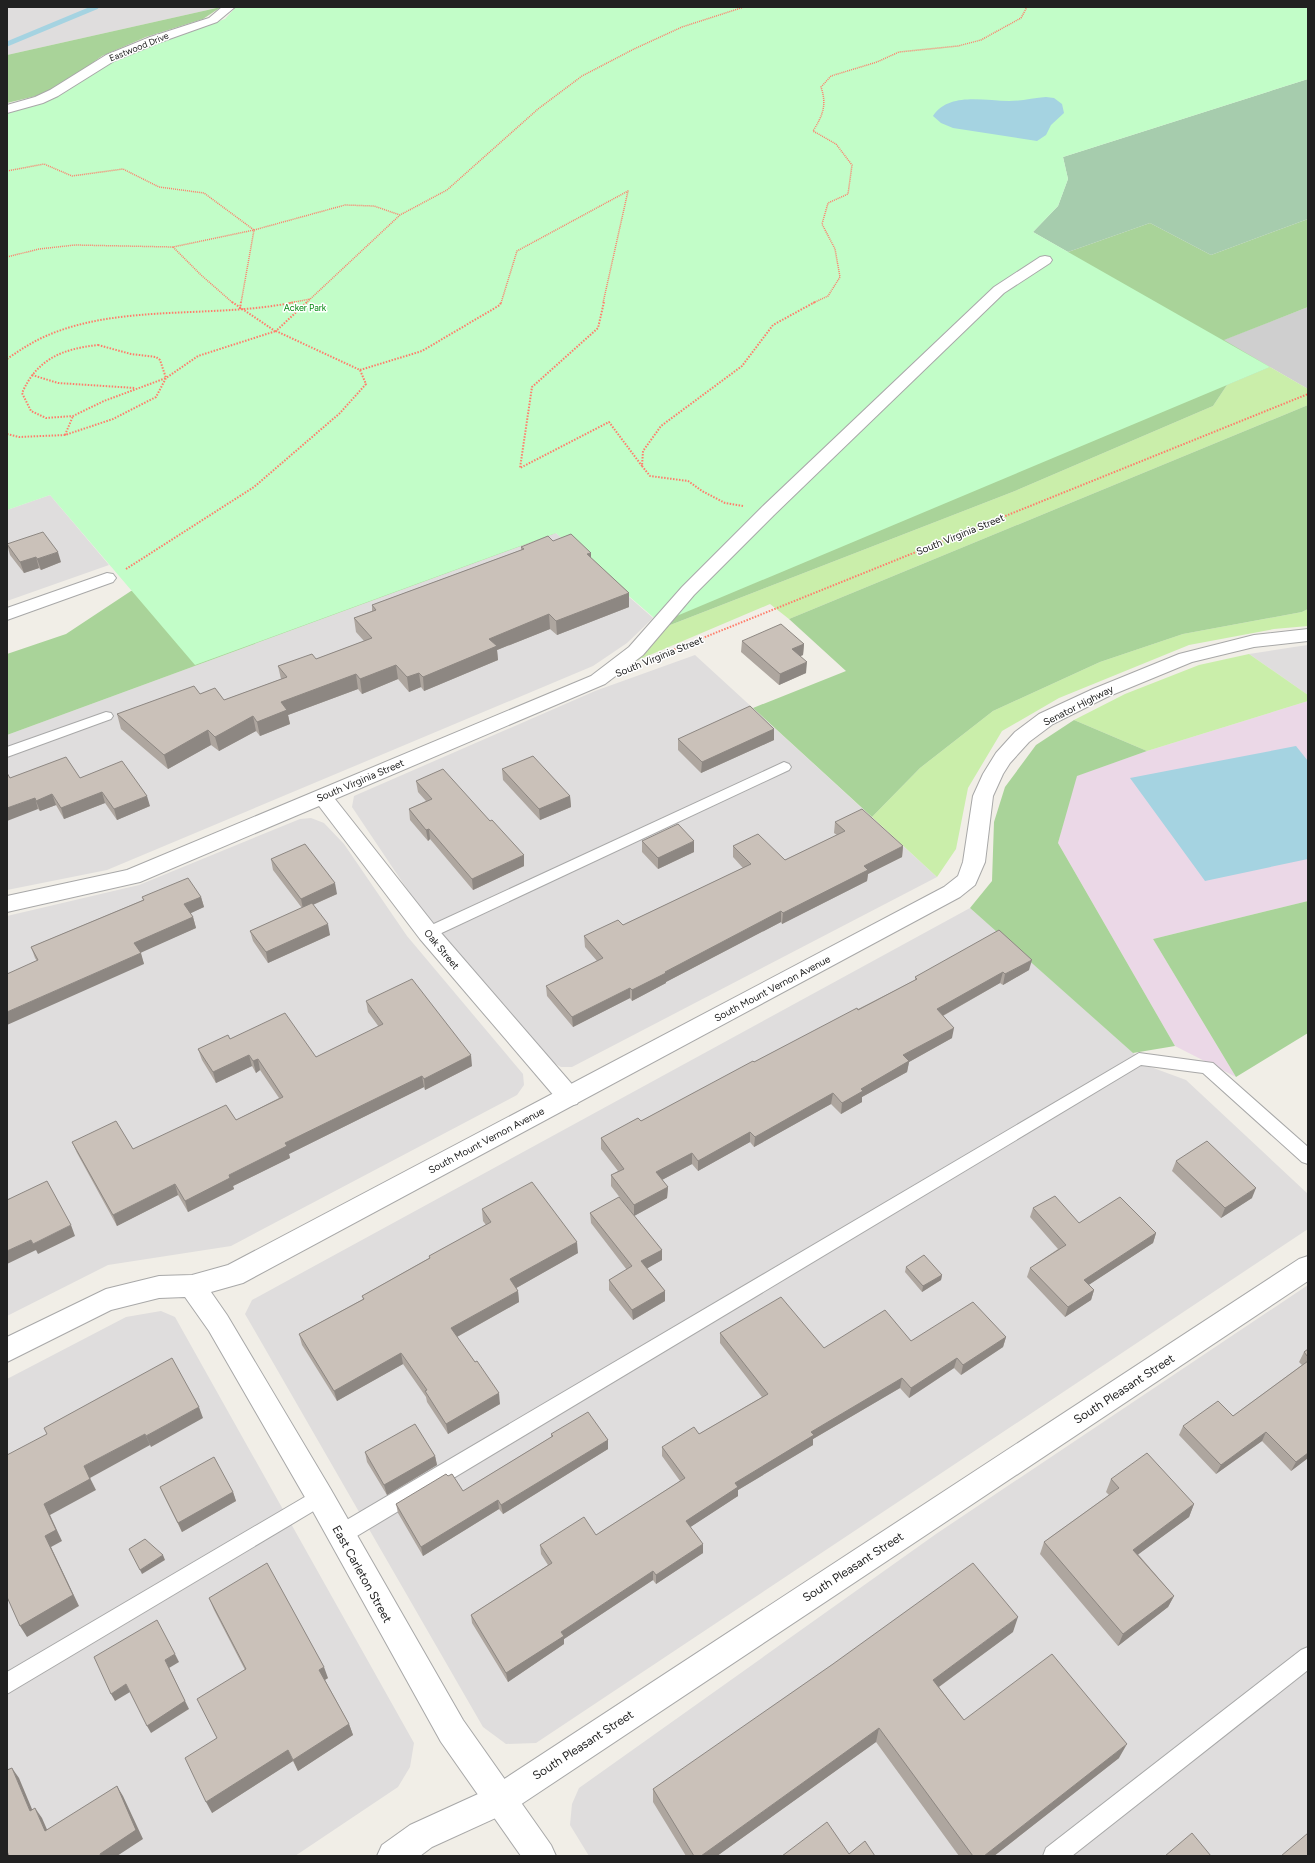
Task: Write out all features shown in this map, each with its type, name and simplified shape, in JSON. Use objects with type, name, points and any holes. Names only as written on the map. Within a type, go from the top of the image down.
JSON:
[{"type":"street","name":"Eastwood Drive","points":[[7,109],[54,94],[110,58],[154,40],[213,20],[229,7]]},
{"type":"street","name":"South Virginia Street","points":[[7,904],[132,877],[598,680],[636,651],[688,591],[768,511],[999,290],[1045,260]]},
{"type":"street","points":[[7,614],[108,578]]},
{"type":"street","name":"Senator Highway","points":[[952,892],[967,880],[974,862],[983,796],[993,774],[1003,758],[1022,737],[1046,720],[1100,692],[1156,668],[1219,648],[1254,641],[1308,635]]},
{"type":"street","name":"Oak Street","points":[[322,796],[428,933],[568,1097]]},
{"type":"street","name":"South Mount Vernon Avenue","points":[[7,1350],[106,1300],[159,1287],[192,1286],[234,1275],[952,892]]},
{"type":"street","name":"South Pleasant Street","points":[[393,1856],[421,1836],[500,1800],[1308,1267]]},
{"type":"street","name":"East Carleton Street","points":[[192,1286],[218,1323],[320,1497],[340,1535],[452,1731],[540,1856]]},
{"type":"lane","points":[[7,752],[106,716]]},
{"type":"lane","points":[[428,933],[784,767]]},
{"type":"lane","points":[[340,1535],[1139,1059],[1207,1067],[1308,1157]]},
{"type":"lane","points":[[7,1684],[320,1497]]},
{"type":"lane","points":[[1054,1856],[1308,1657]]},
{"type":"path","points":[[7,434],[19,436],[65,435],[112,419],[156,397],[166,378],[160,360],[156,357],[130,354],[98,345],[79,346],[64,351],[43,362],[26,382],[22,393],[31,411],[46,418],[73,416],[104,401],[166,378],[198,356],[276,331],[400,215],[447,190],[538,109],[582,76],[634,49],[682,27],[744,7]]},
{"type":"path","points":[[768,511],[725,503],[702,491],[688,481],[650,476],[642,466],[642,451],[661,426],[742,366],[774,325],[801,309],[828,296],[840,277],[835,249],[822,224],[828,203],[848,194],[852,164],[836,144],[813,131],[822,116],[826,102],[821,87],[831,76],[877,62],[899,52],[958,46],[982,40],[999,28],[1021,18],[1027,7]]},
{"type":"path","points":[[7,171],[44,164],[72,176],[123,169],[159,186],[204,193],[254,230]]},
{"type":"path","points":[[360,370],[422,351],[500,305],[517,251],[628,191],[598,328],[532,387],[520,468],[609,422],[650,476]]},
{"type":"path","points":[[7,257],[39,250],[76,245],[173,247],[254,230],[345,205],[374,206],[400,215]]},
{"type":"path","points":[[240,309],[254,230]]},
{"type":"path","points":[[108,578],[124,571],[254,487],[340,412],[366,384],[360,370],[276,331],[240,309],[201,275],[173,247]]},
{"type":"path","points":[[7,359],[48,334],[85,324],[120,318],[286,304],[310,299]]},
{"type":"path","points":[[32,375],[58,383],[138,388]]},
{"type":"path","name":"South Virginia Street","points":[[657,656],[1308,394]]},
{"type":"path","points":[[65,435],[73,416]]},
{"type":"shaded area","points":[[7,7],[221,7],[7,55]]},
{"type":"shaded area","points":[[1308,307],[1308,389],[1223,340]]},
{"type":"shaded area","points":[[50,495],[109,565],[7,601],[7,510]]},
{"type":"shaded area","points":[[556,533],[653,618],[627,643],[593,666],[107,870],[7,890],[7,735]]},
{"type":"shaded area","points":[[1308,645],[1308,695],[1249,654],[1294,647]]},
{"type":"shaded area","points":[[695,655],[937,877],[572,1067],[561,1067],[550,1061],[423,913],[352,807],[354,796],[595,691]]},
{"type":"shaded area","points":[[1308,701],[1308,901],[1153,939],[1236,1077],[1175,1046],[1058,843],[1076,776],[1147,751]]},
{"type":"shaded area","points":[[311,818],[324,823],[344,844],[407,936],[523,1074],[524,1085],[517,1095],[231,1246],[108,1265],[7,1316],[7,916],[139,885],[300,819]]},
{"type":"shaded area","points":[[970,908],[1148,1066],[1186,1080],[1308,1194],[1308,1229],[536,1743],[506,1744],[483,1727],[245,1314],[252,1300]]},
{"type":"shaded area","points":[[1308,1285],[1308,1856],[589,1856],[570,1825],[572,1804],[579,1788],[936,1534]]},
{"type":"shaded area","points":[[161,1311],[175,1317],[414,1743],[410,1767],[398,1787],[295,1856],[7,1856],[7,1379],[126,1317]]},
{"type":"green space","points":[[221,7],[203,19],[146,37],[102,56],[58,88],[36,96],[7,103],[7,55]]},
{"type":"green space","name":"Acker Park","points":[[236,7],[1308,7],[1308,79],[1063,157],[1068,179],[1058,206],[1033,232],[1270,367],[660,623],[556,533],[195,665],[50,495],[7,510],[7,112],[113,61],[158,42],[225,19]]},
{"type":"green space","points":[[1308,79],[1308,219],[1211,255],[1150,223],[1068,252],[1033,232],[1058,206],[1068,179],[1063,157]]},
{"type":"green space","points":[[1308,219],[1308,307],[1224,340],[1270,367],[1227,385],[1213,406],[1015,491],[665,627],[1068,252],[1150,223],[1211,255]]},
{"type":"green space","points":[[1270,367],[1308,389],[1308,405],[789,619],[770,604],[631,663],[665,627],[1015,491],[1213,406],[1227,385]]},
{"type":"green space","points":[[1308,405],[1308,609],[1302,612],[1183,634],[1100,662],[993,711],[920,768],[872,817],[753,708],[846,671],[789,619]]},
{"type":"green space","points":[[556,533],[7,735],[7,654],[66,634],[131,591]]},
{"type":"green space","points":[[1308,609],[1308,626],[1274,629],[1189,645],[1059,698],[1002,731],[968,788],[956,849],[937,877],[872,817],[920,768],[993,711],[1100,662],[1183,634],[1302,612]]},
{"type":"green space","points":[[1249,654],[1308,695],[1308,701],[1147,751],[1074,720],[1125,694],[1199,665]]},
{"type":"green space","points":[[1074,720],[1147,751],[1077,776],[1058,843],[1175,1046],[1133,1053],[970,908],[992,881],[994,822],[1005,787],[1036,745]]},
{"type":"green space","points":[[1308,901],[1308,1033],[1236,1077],[1153,939]]},
{"type":"water","points":[[1046,97],[1054,98],[1062,104],[1064,113],[1051,125],[1046,135],[1037,141],[953,128],[941,123],[933,116],[940,108],[957,101],[978,99],[1014,101]]},
{"type":"water","points":[[1296,746],[1308,761],[1308,859],[1205,881],[1130,778]]},
{"type":"building","points":[[43,532],[58,552],[37,559],[36,557],[20,562],[7,544]]},
{"type":"building","points":[[571,534],[591,553],[587,554],[629,593],[556,621],[549,614],[489,639],[497,646],[423,677],[419,673],[407,677],[396,665],[360,679],[356,674],[281,702],[287,710],[257,722],[253,716],[215,737],[208,730],[164,755],[117,714],[194,686],[200,694],[215,688],[224,700],[287,677],[278,666],[312,654],[316,659],[372,638],[354,618],[376,610],[372,605],[524,549],[521,547],[548,536],[553,541]]},
{"type":"building","points":[[781,624],[804,644],[792,649],[807,662],[780,674],[742,641]]},
{"type":"building","points":[[750,706],[774,729],[702,762],[678,739]]},
{"type":"building","points":[[533,756],[570,796],[539,809],[502,769]]},
{"type":"building","points":[[66,757],[80,778],[122,761],[147,796],[114,809],[102,792],[61,808],[52,794],[36,801],[35,798],[7,808],[7,773],[10,778]]},
{"type":"building","points":[[443,769],[490,821],[492,820],[524,855],[472,879],[429,829],[426,830],[409,809],[432,799],[416,781]]},
{"type":"building","points":[[862,809],[903,846],[864,866],[868,870],[783,913],[781,911],[632,990],[630,988],[572,1017],[546,986],[603,958],[584,936],[618,920],[623,925],[751,864],[733,846],[758,834],[785,860],[845,831],[835,822]]},
{"type":"building","points":[[678,824],[694,841],[658,858],[642,841]]},
{"type":"building","points":[[305,844],[335,883],[301,899],[271,859]]},
{"type":"building","points":[[188,878],[201,897],[184,904],[193,917],[134,943],[141,953],[7,1012],[7,974],[38,960],[31,947],[144,900],[142,897]]},
{"type":"building","points":[[312,903],[328,924],[266,952],[250,931]]},
{"type":"building","points":[[999,930],[1032,960],[1005,974],[1003,972],[937,1009],[954,1028],[903,1055],[909,1061],[861,1089],[863,1091],[842,1103],[833,1093],[755,1137],[750,1132],[698,1161],[692,1153],[656,1172],[668,1187],[634,1205],[611,1175],[624,1169],[601,1138],[638,1118],[641,1121],[753,1061],[754,1062],[857,1008],[858,1010],[917,979],[915,977]]},
{"type":"building","points":[[412,979],[471,1055],[424,1079],[422,1076],[285,1143],[287,1146],[229,1175],[230,1178],[185,1201],[175,1184],[113,1215],[72,1142],[116,1121],[133,1149],[226,1105],[236,1120],[283,1097],[258,1059],[253,1061],[249,1055],[213,1072],[198,1049],[228,1035],[230,1039],[285,1013],[316,1057],[383,1024],[366,1001]]},
{"type":"building","points":[[1207,1141],[1256,1188],[1225,1208],[1176,1161]]},
{"type":"building","points":[[47,1181],[71,1225],[33,1244],[31,1240],[7,1251],[7,1200]]},
{"type":"building","points":[[532,1182],[577,1242],[510,1279],[518,1291],[451,1328],[475,1362],[477,1361],[499,1393],[446,1424],[425,1391],[427,1390],[401,1353],[334,1391],[299,1334],[364,1299],[362,1296],[430,1258],[429,1256],[491,1222],[482,1209]]},
{"type":"building","points":[[1055,1196],[1079,1223],[1120,1197],[1156,1233],[1084,1280],[1094,1290],[1068,1307],[1030,1268],[1066,1245],[1033,1208]]},
{"type":"building","points":[[619,1197],[662,1250],[641,1261],[665,1291],[632,1310],[609,1280],[632,1266],[590,1213]]},
{"type":"building","points":[[924,1255],[942,1275],[923,1286],[906,1267]]},
{"type":"building","points":[[781,1297],[824,1348],[885,1310],[911,1341],[973,1302],[1006,1337],[963,1365],[957,1358],[911,1388],[902,1378],[811,1432],[814,1435],[735,1483],[738,1487],[686,1521],[703,1544],[656,1575],[653,1571],[561,1632],[564,1636],[506,1673],[471,1615],[552,1563],[540,1545],[584,1517],[596,1535],[685,1478],[662,1447],[694,1427],[699,1434],[768,1394],[720,1333]]},
{"type":"building","points":[[1308,1349],[1308,1357],[1304,1352]]},
{"type":"building","points":[[172,1358],[199,1407],[146,1436],[145,1434],[84,1466],[90,1479],[44,1504],[56,1530],[45,1536],[73,1595],[20,1626],[7,1597],[7,1455],[47,1434],[44,1428]]},
{"type":"building","points":[[1308,1361],[1308,1453],[1296,1462],[1266,1432],[1221,1465],[1183,1426],[1218,1401],[1233,1416]]},
{"type":"building","points":[[588,1412],[608,1440],[501,1505],[498,1500],[421,1547],[396,1504],[446,1474],[448,1476],[452,1474],[463,1491],[553,1436],[551,1434]]},
{"type":"building","points":[[415,1424],[435,1456],[384,1485],[365,1452]]},
{"type":"building","points":[[1147,1453],[1194,1504],[1133,1550],[1174,1596],[1123,1634],[1044,1542],[1119,1488],[1111,1479]]},
{"type":"building","points":[[214,1457],[233,1492],[178,1523],[160,1487]]},
{"type":"building","points":[[145,1539],[163,1555],[140,1570],[129,1549]]},
{"type":"building","points":[[267,1563],[324,1667],[319,1670],[349,1724],[293,1760],[288,1750],[206,1802],[185,1758],[217,1738],[197,1699],[246,1669],[209,1598]]},
{"type":"building","points":[[973,1563],[1018,1617],[933,1680],[964,1720],[1052,1654],[1127,1744],[984,1856],[973,1856],[879,1728],[701,1856],[694,1856],[653,1789],[833,1664]]},
{"type":"building","points":[[157,1620],[175,1654],[165,1660],[185,1701],[147,1726],[126,1684],[111,1694],[94,1657]]},
{"type":"building","points":[[12,1768],[30,1811],[35,1808],[45,1831],[117,1786],[136,1830],[100,1854],[101,1856],[9,1856],[7,1851],[7,1770]]},
{"type":"building","points":[[827,1822],[849,1854],[865,1841],[875,1856],[782,1856]]},
{"type":"building","points":[[1192,1833],[1211,1856],[1165,1856]]},
{"type":"building","points":[[1308,1833],[1308,1856],[1281,1856]]},
{"type":"waterway","points":[[7,44],[96,7]]}]
